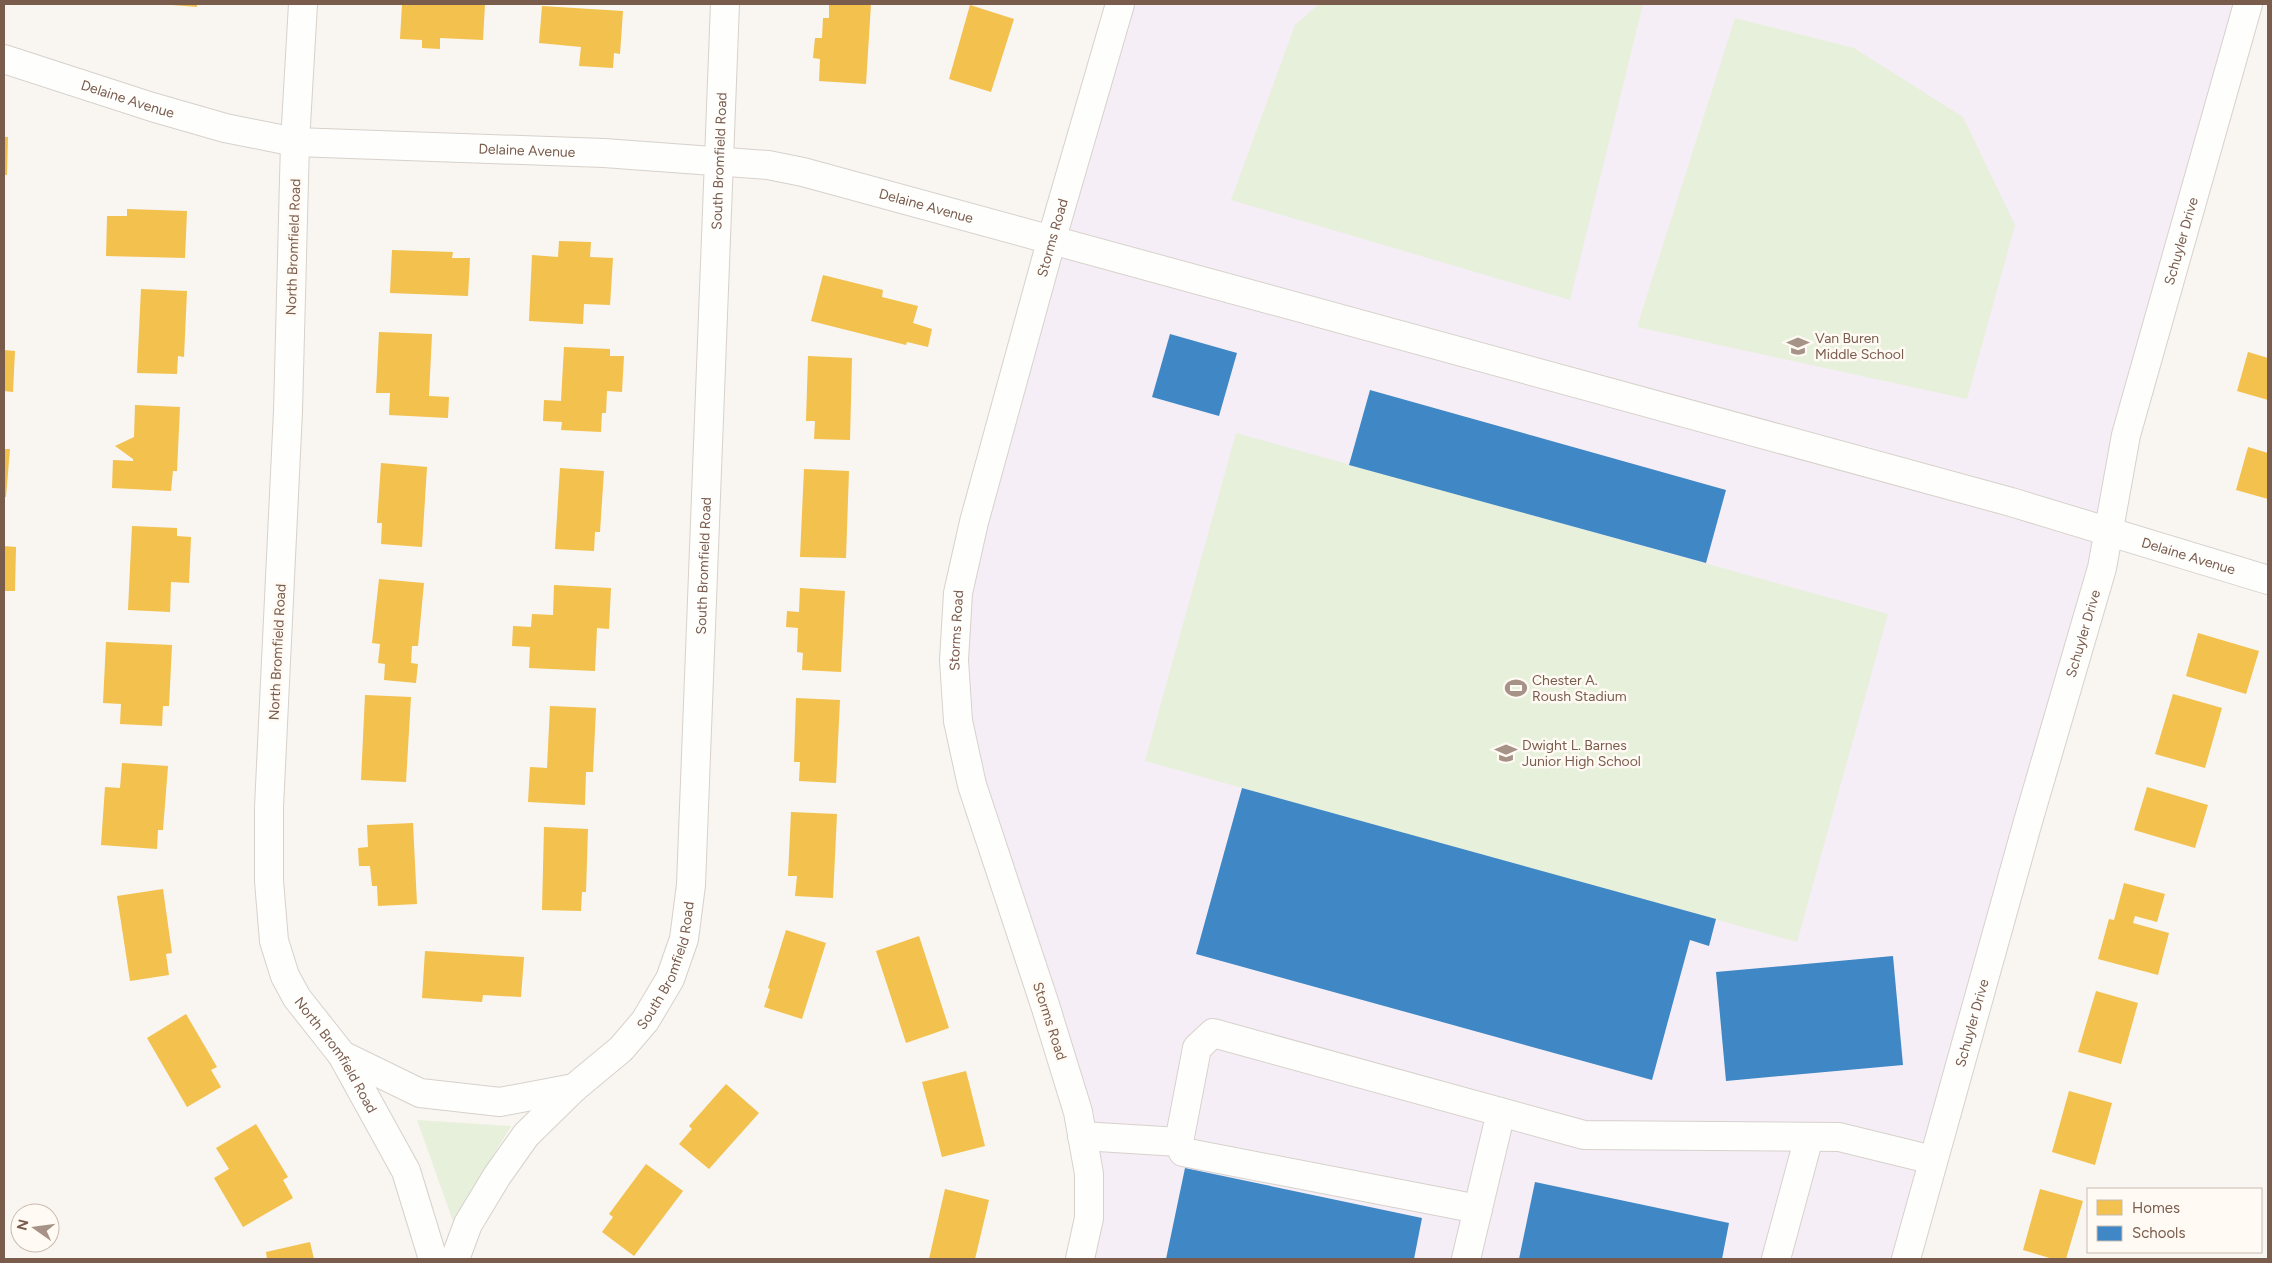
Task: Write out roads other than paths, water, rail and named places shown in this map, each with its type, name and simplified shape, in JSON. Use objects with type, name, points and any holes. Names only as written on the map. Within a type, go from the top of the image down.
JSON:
[{"type":"street","name":"North Bromfield Road","points":[[303,4],[295,142],[288,411],[269,807],[269,881],[274,941],[285,976],[297,998],[342,1055],[406,1171],[433,1259]]},
{"type":"street","name":"South Bromfield Road","points":[[455,1259],[468,1224],[497,1176],[526,1135],[574,1088],[621,1050],[645,1021],[670,979],[684,939],[691,885],[709,449],[718,162],[726,4]]},
{"type":"street","name":"Storms Road","points":[[1080,1259],[1089,1218],[1089,1174],[1078,1112],[1045,1005],[972,785],[958,721],[954,660],[958,593],[974,522],[1052,238],[1120,4]]},
{"type":"street","name":"Schuyler Drive","points":[[1906,1259],[2024,834],[2102,568],[2126,435],[2248,4]]},
{"type":"street","name":"Delaine Avenue","points":[[4,59],[152,107],[225,128],[295,142],[604,153],[768,165],[803,172],[1052,238],[2011,502],[2268,580]]},
{"type":"street","points":[[1478,1209],[1184,1152],[1179,1142],[1197,1048],[1213,1033],[1584,1135],[1840,1137],[1934,1160]]},
{"type":"street","name":"South Bromfield Road","points":[[342,1055],[420,1093],[500,1102],[574,1088]]},
{"type":"street","points":[[1466,1259],[1501,1112]]},
{"type":"street","points":[[1082,1136],[1179,1142]]},
{"type":"street","points":[[1776,1259],[1809,1137]]},
{"type":"place","name":"Van Buren Middle School","points":[[1798,346]]},
{"type":"place","name":"Chester A. Roush Stadium","points":[[1516,688]]},
{"type":"place","name":"Dwight L. Barnes Junior High School","points":[[1506,753]]}]
